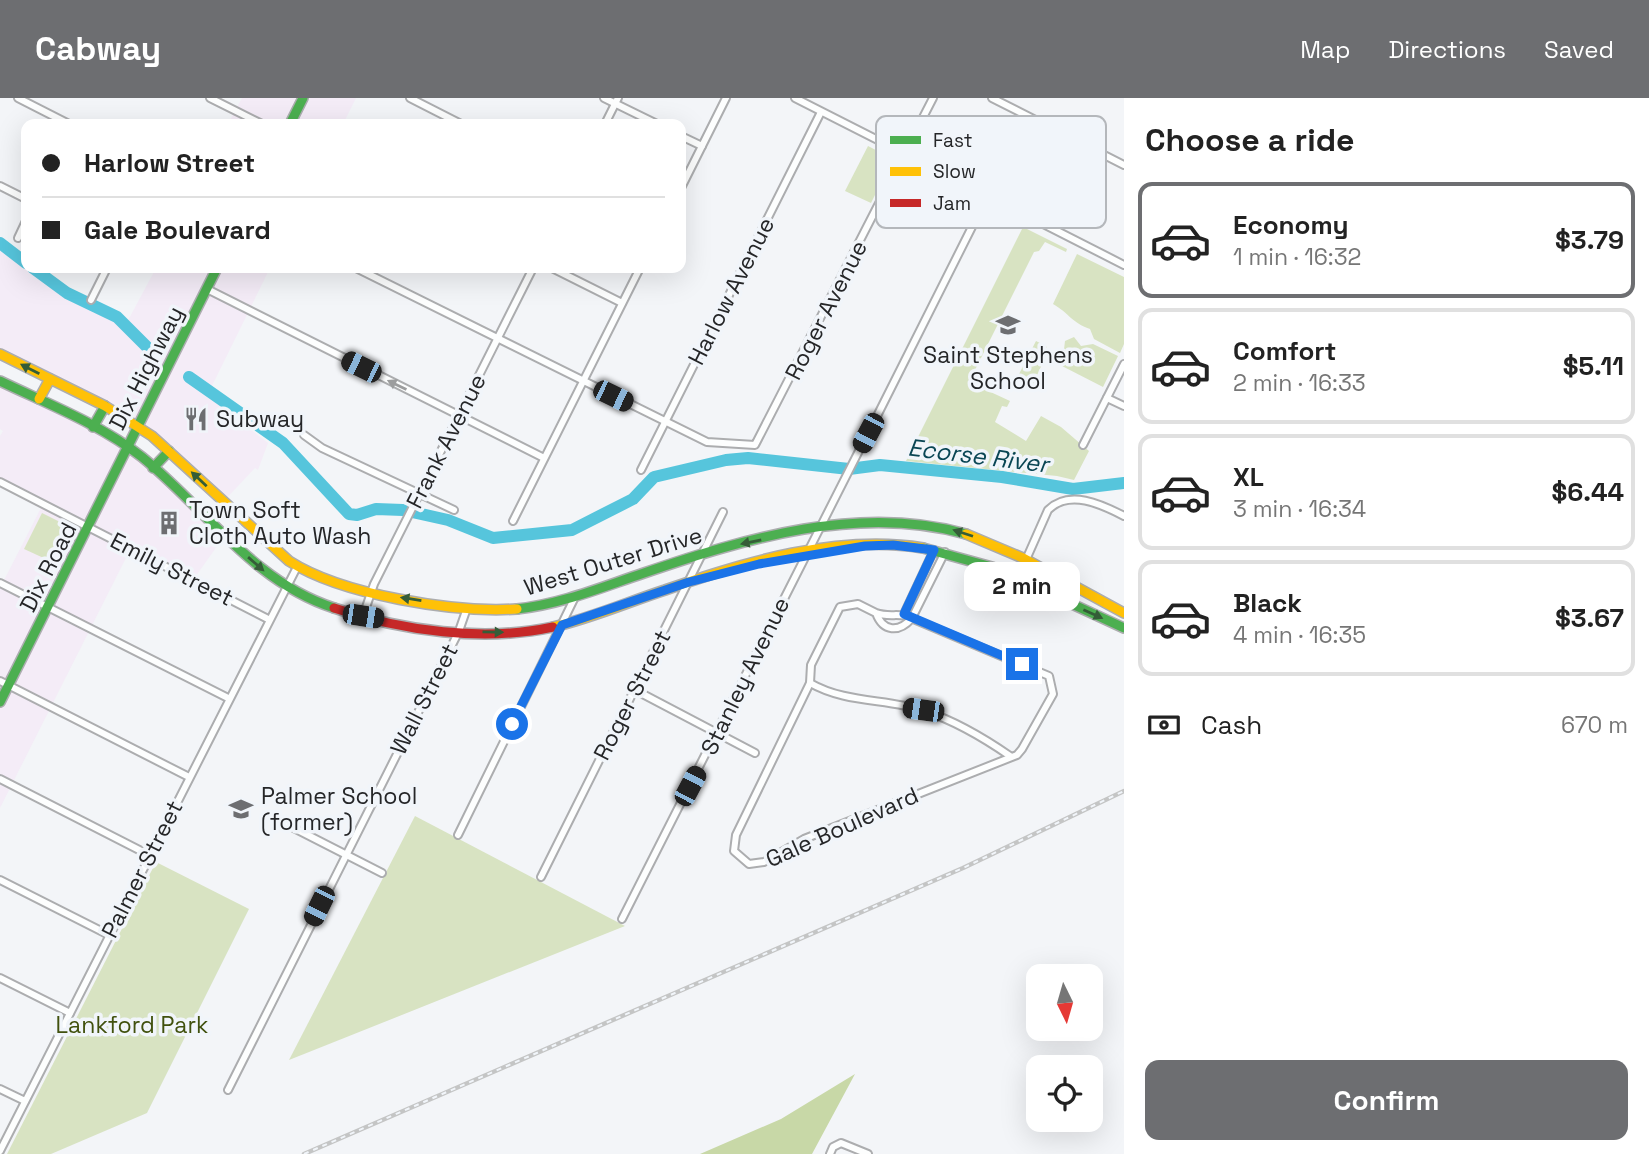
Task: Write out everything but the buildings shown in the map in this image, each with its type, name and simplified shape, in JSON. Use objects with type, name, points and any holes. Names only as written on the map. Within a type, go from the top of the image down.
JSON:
[{"type":"main road","points":[[292,119],[303,98]]},
{"type":"main road","name":"Dix Highway","points":[[128,447],[215,273]]},
{"type":"main road","name":"West Outer Drive","points":[[0,354],[105,405],[138,426],[297,567],[332,585],[467,608],[520,609],[575,597],[702,554],[818,529],[872,522],[929,525],[976,538],[1124,613]]},
{"type":"main road","points":[[39,400],[50,379]]},
{"type":"main road","name":"West Outer Drive","points":[[0,381],[128,447],[255,564],[285,587],[323,606],[363,616],[459,631],[517,632],[562,625],[689,582],[804,556],[879,545],[945,552],[1017,580],[1124,628]]},
{"type":"main road","points":[[93,427],[105,405]]},
{"type":"main road","name":"Dix Road","points":[[0,702],[4,683],[49,608],[128,447]]},
{"type":"main road","points":[[153,468],[169,452]]},
{"type":"street","points":[[18,98],[59,119]]},
{"type":"street","points":[[210,98],[252,119]]},
{"type":"street","points":[[410,98],[451,119]]},
{"type":"street","points":[[604,98],[617,101],[648,119]]},
{"type":"street","points":[[686,178],[726,98]]},
{"type":"street","points":[[794,98],[876,139]]},
{"type":"street","name":"Roger Avenue","points":[[924,116],[933,98]]},
{"type":"street","points":[[992,98],[1027,116]]},
{"type":"street","points":[[608,119],[617,101]]},
{"type":"street","name":"Harlow Avenue","points":[[641,470],[821,112]]},
{"type":"street","points":[[686,138],[702,146]]},
{"type":"street","points":[[1106,156],[1124,165]]},
{"type":"street","points":[[0,186],[21,196]]},
{"type":"street","name":"Roger Avenue","points":[[665,421],[710,443],[755,445],[876,209]]},
{"type":"street","name":"Stanley Avenue","points":[[622,919],[971,228]]},
{"type":"street","points":[[1049,228],[1124,265]]},
{"type":"street","points":[[18,238],[21,232]]},
{"type":"street","points":[[90,300],[104,273]]},
{"type":"street","points":[[366,273],[665,421]]},
{"type":"street","name":"Frank Avenue","points":[[363,616],[370,593],[531,273]]},
{"type":"street","points":[[562,273],[622,303]]},
{"type":"street","points":[[513,521],[637,273]]},
{"type":"street","points":[[207,289],[544,458]]},
{"type":"street","points":[[1083,445],[1124,364]]},
{"type":"street","points":[[1107,398],[1124,406]]},
{"type":"street","points":[[304,435],[322,448],[454,510]]},
{"type":"street","name":"Emily Street","points":[[0,482],[268,620]]},
{"type":"street","points":[[1017,580],[1048,510],[1061,501],[1081,500],[1124,516]]},
{"type":"street","name":"Roger Street","points":[[541,877],[723,512]]},
{"type":"street","points":[[904,614],[934,550]]},
{"type":"street","points":[[912,618],[945,552]]},
{"type":"street","name":"Palmer Street","points":[[0,1151],[228,698],[297,567]]},
{"type":"street","points":[[0,583],[228,698]]},
{"type":"street","points":[[458,835],[575,597]]},
{"type":"street","name":"Gale Boulevard","points":[[858,604],[891,616],[904,614],[1044,673],[1052,680],[1054,694],[1022,750],[804,839],[764,862],[749,864],[735,854],[734,842],[810,683],[811,665],[840,607],[858,604]]},
{"type":"street","name":"Wall Street","points":[[228,1090],[459,631],[467,608]]},
{"type":"street","name":"Gale Boulevard","points":[[876,612],[882,624],[888,628],[899,628],[912,618]]},
{"type":"street","points":[[4,683],[188,777]]},
{"type":"street","points":[[810,683],[848,698],[923,710],[984,738],[1010,756]]},
{"type":"street","points":[[635,690],[755,753]]},
{"type":"street","points":[[0,779],[149,855]]},
{"type":"street","points":[[286,824],[382,873]]},
{"type":"street","points":[[0,880],[109,935]]},
{"type":"street","points":[[0,978],[70,1013]]},
{"type":"street","points":[[0,1089],[25,1101]]},
{"type":"street","points":[[830,1154],[837,1144],[847,1144],[868,1154]]},
{"type":"shaded area","points":[[242,98],[356,98],[346,119],[231,119]]},
{"type":"shaded area","points":[[0,242],[21,258],[21,273],[41,273],[67,293],[93,304],[125,326],[153,273],[268,273],[207,396],[268,443],[258,470],[255,468],[223,502],[152,436],[0,354]]},
{"type":"shaded area","points":[[0,381],[111,435],[225,535],[193,580],[131,548],[0,808],[0,588],[43,504],[0,482],[0,436],[3,431],[0,429]]},
{"type":"green space","points":[[868,146],[876,150],[876,193],[871,203],[845,191]]},
{"type":"green space","points":[[1022,228],[1067,249],[1066,252],[1045,242],[1039,251],[1034,252],[969,382],[1010,401],[1007,407],[1002,406],[995,422],[1026,441],[1041,416],[1061,427],[1089,451],[1074,480],[906,461]]},
{"type":"green space","points":[[1077,254],[1124,277],[1124,344],[1120,353],[1094,339],[1090,329],[1053,304]]},
{"type":"green space","points":[[1074,337],[1081,346],[1093,344],[1118,356],[1103,387],[1062,366],[1065,341]]},
{"type":"green space","points":[[1036,341],[1046,346],[1053,360],[1050,363],[1044,360],[1033,384],[1018,376]]},
{"type":"green space","points":[[42,513],[66,525],[48,560],[24,549]]},
{"type":"green space","points":[[415,816],[625,926],[289,1060]]},
{"type":"green space","name":"Lankford Park","points":[[156,862],[249,909],[147,1113],[51,1154],[7,1154]]},
{"type":"green space","points":[[855,1074],[812,1154],[700,1154],[781,1119]]},
{"type":"waterway","name":"Ecorse River","points":[[0,243],[21,259]]},
{"type":"waterway","name":"Ecorse River","points":[[40,273],[67,293],[117,317],[150,350]]},
{"type":"waterway","name":"Ecorse River","points":[[189,377],[283,443],[349,514],[357,515],[376,509],[403,510],[448,520],[493,538],[572,530],[633,499],[654,477],[726,460],[748,458],[849,469],[880,465],[1002,477],[1073,489],[1124,483]]},
{"type":"railway","points":[[304,1154],[963,868],[1124,791]]},
{"type":"traffic: fast","points":[[292,119],[303,98]]},
{"type":"traffic: fast","points":[[0,702],[214,273]]},
{"type":"traffic: fast","points":[[0,381],[73,415],[126,445],[165,477],[255,563],[305,596],[334,608]]},
{"type":"traffic: fast","points":[[93,427],[105,406]]},
{"type":"traffic: fast","points":[[153,468],[169,451]]},
{"type":"traffic: fast","points":[[517,609],[566,599],[722,548],[804,529],[885,523],[926,526],[966,534]]},
{"type":"traffic: fast","points":[[923,548],[992,567],[1124,628]]},
{"type":"traffic: slow","points":[[0,354],[105,406],[152,436],[289,561],[311,573],[368,592],[431,605],[517,609]]},
{"type":"traffic: slow","points":[[39,399],[50,379]]},
{"type":"traffic: slow","points":[[966,534],[1023,558],[1124,613]]},
{"type":"traffic: slow","points":[[553,627],[727,570],[792,553],[858,545],[923,548]]},
{"type":"traffic: jam","points":[[334,608],[387,623],[443,632],[499,634],[553,627]]},
{"type":"place","name":"Saint Stephens School","points":[[1008,325]]},
{"type":"place","name":"Subway","points":[[196,419]]},
{"type":"place","name":"Town Soft Cloth Auto Wash","points":[[169,523]]},
{"type":"place","name":"Palmer School (former)","points":[[241,809]]},
{"type":"route","points":[[512,724],[562,625],[708,576],[759,564],[865,546],[916,546],[934,550],[904,614],[1022,664]]}]
